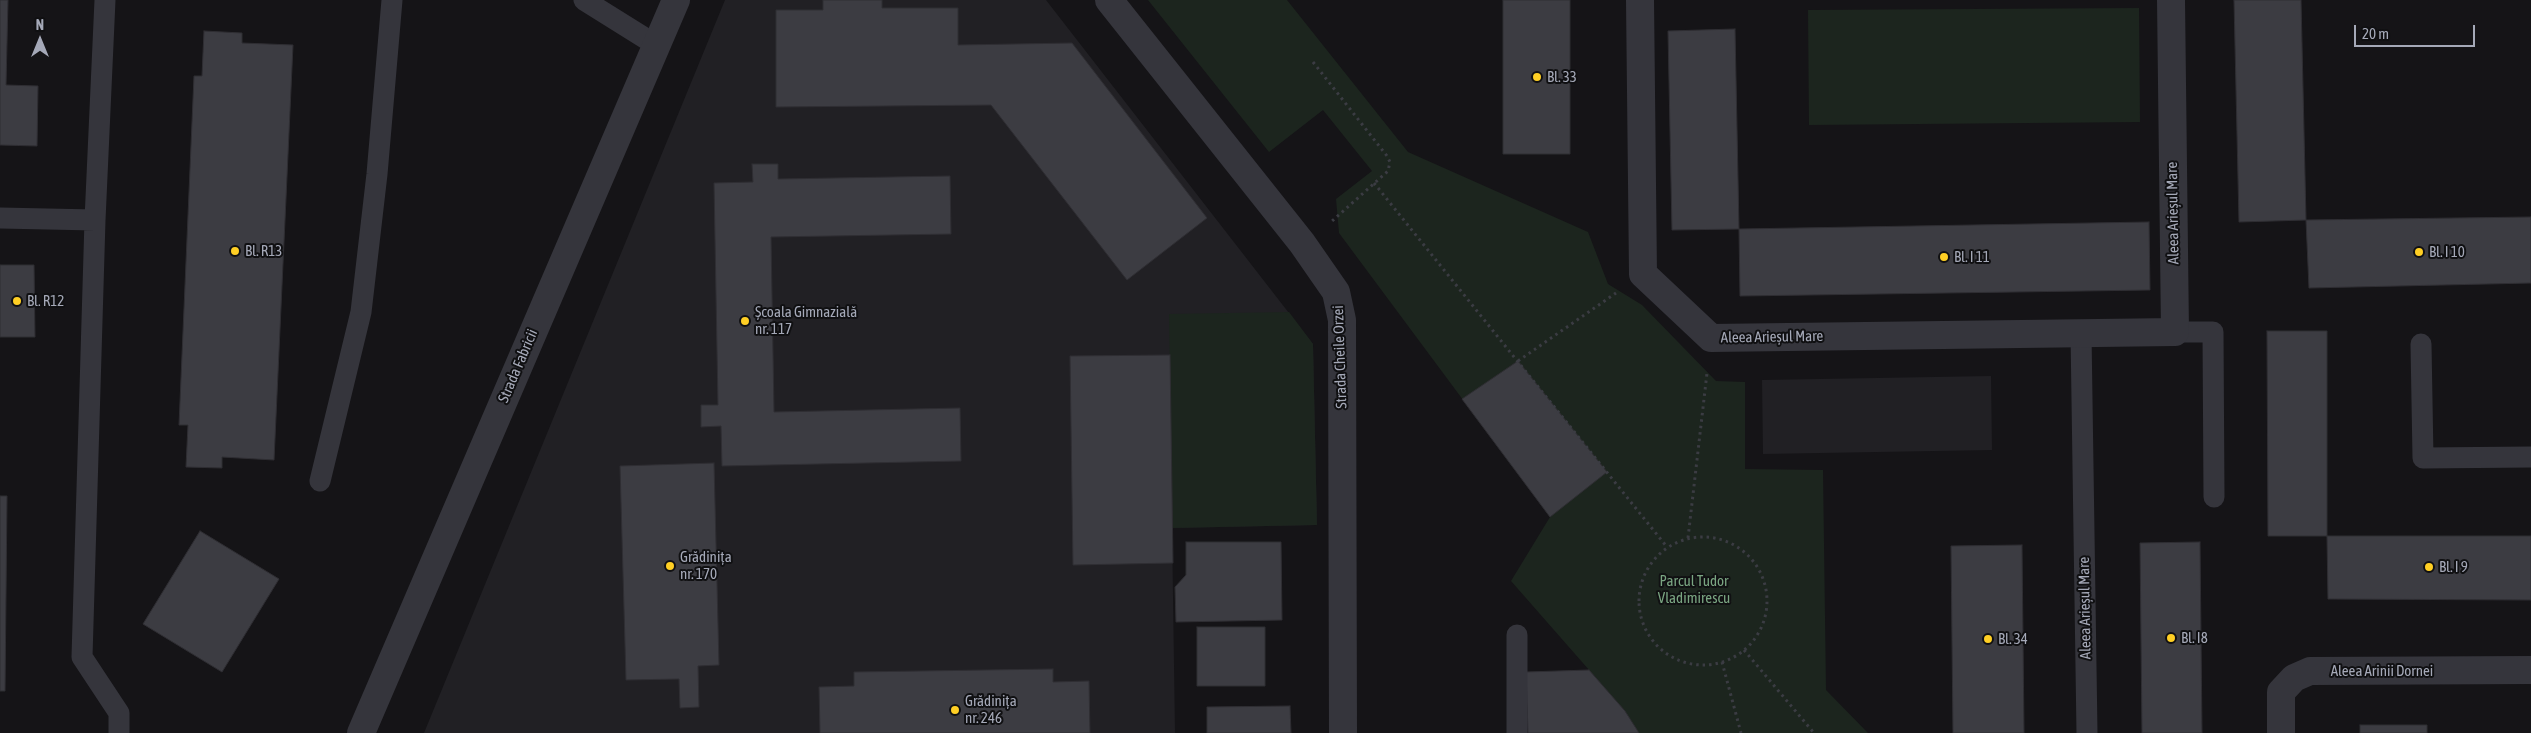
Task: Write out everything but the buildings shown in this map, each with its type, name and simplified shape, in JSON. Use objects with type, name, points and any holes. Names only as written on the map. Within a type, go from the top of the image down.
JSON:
[{"type":"street","name":"Strada Fabricii","points":[[361,733],[676,0]]},
{"type":"street","name":"Strada Cheile Orzei","points":[[1109,0],[1302,243],[1336,292],[1342,320],[1343,733]]},
{"type":"street","points":[[1640,0],[1643,274]]},
{"type":"street","name":"Aleea Arieșul Mare","points":[[1643,274],[1711,338],[2175,332],[2171,0]]},
{"type":"street","name":"Aleea Arinii Dornei","points":[[2281,733],[2281,692],[2294,678],[2310,671],[2531,670]]},
{"type":"lane","points":[[105,0],[95,220],[82,657],[119,713],[119,733]]},
{"type":"lane","points":[[320,481],[361,312],[377,174],[392,0]]},
{"type":"lane","points":[[584,0],[656,45]]},
{"type":"lane","points":[[0,218],[95,220]]},
{"type":"lane","points":[[2175,332],[2213,332],[2214,497]]},
{"type":"lane","name":"Aleea Arieșul Mare","points":[[2081,333],[2087,733]]},
{"type":"lane","points":[[2421,344],[2423,458],[2531,457]]},
{"type":"lane","points":[[1517,635],[1517,733]]},
{"type":"path","points":[[1302,243],[1338,217],[1388,171],[1390,162],[1313,62]]},
{"type":"path","points":[[1374,183],[1667,547]]},
{"type":"path","points":[[1518,361],[1643,274]]},
{"type":"path","points":[[1688,538],[1711,338]]},
{"type":"path","points":[[1707,537],[1726,541],[1742,550],[1755,564],[1764,581],[1768,600],[1765,618],[1757,636],[1744,650],[1722,662],[1702,665],[1682,662],[1664,652],[1647,631],[1641,619],[1639,599],[1643,579],[1652,561],[1667,547],[1688,538],[1707,537]]},
{"type":"path","points":[[1744,650],[1814,733]]},
{"type":"path","points":[[1722,662],[1740,733]]},
{"type":"shaded area","points":[[725,0],[1046,0],[1313,344],[1317,525],[1172,528],[1175,733],[424,733]]},
{"type":"shaded area","points":[[1991,376],[1992,450],[1763,454],[1762,380]]},
{"type":"green space","name":"Parcul Tudor Vladimirescu","points":[[1148,0],[1287,0],[1408,152],[1588,232],[1608,284],[1642,305],[1716,381],[1745,382],[1745,469],[1823,470],[1826,690],[1868,733],[1639,733],[1625,711],[1511,581],[1550,517],[1339,233],[1336,199],[1372,171],[1323,110],[1269,152]]},
{"type":"green space","points":[[2139,8],[2140,122],[1809,125],[1808,10]]},
{"type":"green space","points":[[1289,312],[1313,344],[1317,525],[1172,528],[1169,314]]},
{"type":"place","name":"Bl. 33","points":[[1537,77]]},
{"type":"place","name":"Bl. R13","points":[[235,251]]},
{"type":"place","name":"Bl. I 10","points":[[2419,252]]},
{"type":"place","name":"Bl. I 11","points":[[1944,257]]},
{"type":"place","name":"Bl. R12","points":[[17,301]]},
{"type":"place","name":"Școala Gimnazială nr. 117","points":[[745,321]]},
{"type":"place","name":"Grădinița nr. 170","points":[[670,566]]},
{"type":"place","name":"Bl. I 9","points":[[2429,567]]},
{"type":"place","name":"Bl. I8","points":[[2171,638]]},
{"type":"place","name":"Bl. 34","points":[[1988,639]]},
{"type":"place","name":"Grădinița nr. 246","points":[[955,710]]}]
